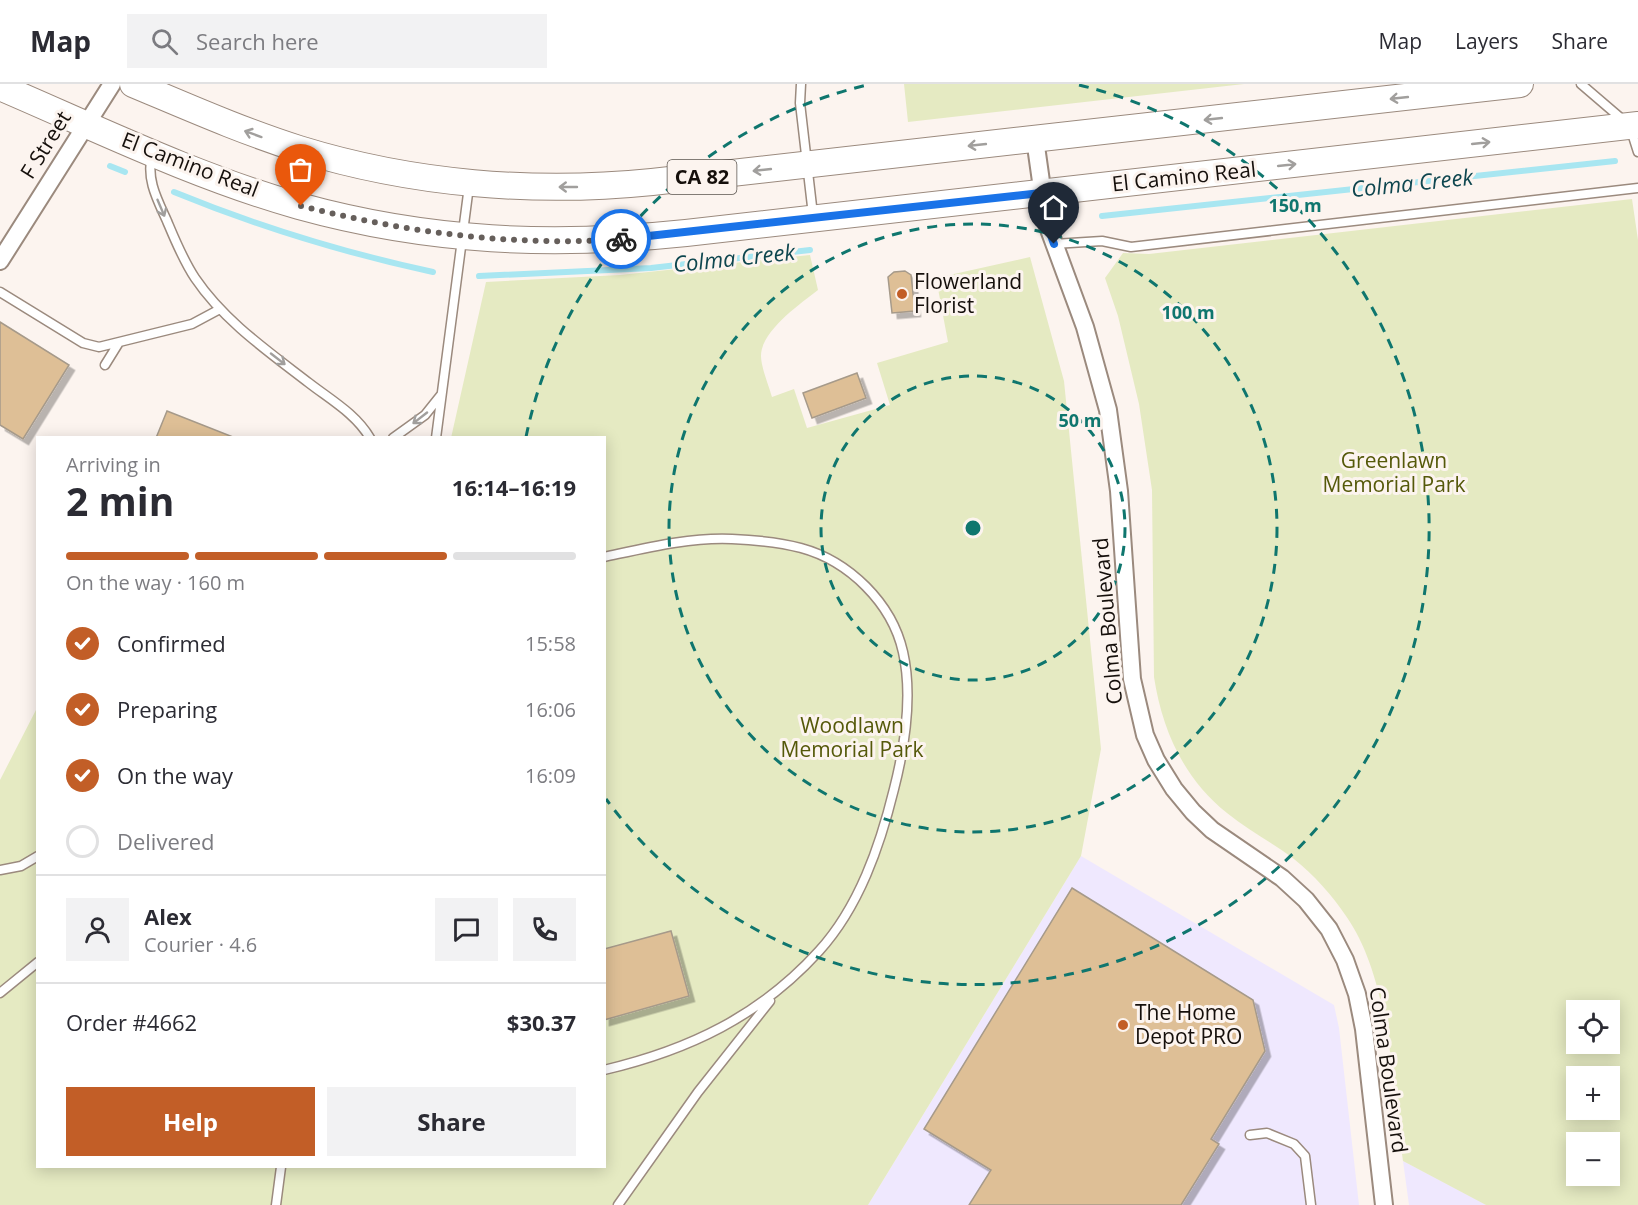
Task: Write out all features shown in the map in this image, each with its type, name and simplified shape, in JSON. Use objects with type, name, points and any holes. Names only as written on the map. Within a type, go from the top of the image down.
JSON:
[{"type":"main road","name":"CA 82","points":[[133,84],[217,120],[301,150],[378,169],[470,183],[564,187],[631,184],[1520,84]]},
{"type":"main road","name":"El Camino Real","points":[[0,87],[238,186],[301,206],[388,226],[463,237],[542,241],[609,240],[814,219],[1634,126]]},
{"type":"street","name":"F Street","points":[[0,261],[112,84]]},
{"type":"street","name":"Colma Boulevard","points":[[1035,139],[1047,224],[1085,327],[1108,410],[1119,491],[1132,679],[1144,735],[1168,779],[1193,812],[1212,830],[1282,878],[1306,900],[1329,930],[1345,960],[1357,994],[1364,1029],[1384,1205]]},
{"type":"lane","points":[[801,84],[801,103],[814,219]]},
{"type":"lane","points":[[1581,84],[1634,126],[1638,152]]},
{"type":"lane","points":[[153,152],[150,171],[152,187],[186,264],[195,279],[220,309],[256,341],[345,409],[369,436]]},
{"type":"lane","points":[[436,436],[470,183]]},
{"type":"lane","points":[[1054,244],[1102,241],[1131,247],[1638,188]]},
{"type":"lane","points":[[0,292],[83,343],[99,347],[192,324],[220,309]]},
{"type":"lane","points":[[105,364],[118,344]]},
{"type":"lane","points":[[396,436],[425,415],[443,393]]},
{"type":"lane","points":[[606,557],[708,540],[755,541],[801,548],[836,564],[865,585],[877,599],[896,631],[903,650],[906,671],[906,713],[901,758],[884,826],[868,871],[848,911],[820,950],[785,985],[705,1083],[618,1205]]},
{"type":"lane","points":[[0,870],[21,866],[36,857]]},
{"type":"lane","points":[[0,993],[36,964]]},
{"type":"lane","points":[[606,1069],[671,1050],[716,1031],[751,1011],[785,985]]},
{"type":"lane","points":[[1250,1135],[1267,1133],[1294,1144],[1305,1156],[1311,1205]]},
{"type":"lane","points":[[276,1205],[281,1168]]},
{"type":"shaded area","name":"The Home Depot PRO","points":[[1081,856],[1334,1005],[1339,1028],[1359,1205],[868,1205]]},
{"type":"shaded area","points":[[1403,1161],[1483,1203],[1486,1205],[1409,1205]]},
{"type":"green space","points":[[904,84],[1244,84],[908,122]]},
{"type":"green space","name":"Greenlawn Memorial Park","points":[[1632,199],[1638,240],[1638,1205],[1486,1205],[1403,1161],[1392,1067],[1381,1001],[1361,941],[1341,908],[1316,879],[1294,859],[1235,819],[1212,800],[1187,769],[1177,752],[1163,716],[1154,677],[1152,490],[1139,404],[1118,316],[1105,278],[1123,253],[1149,254]]},
{"type":"green space","name":"Woodlawn Memorial Park","points":[[810,255],[818,290],[792,310],[774,328],[767,337],[761,356],[772,397],[794,389],[807,428],[890,405],[877,363],[948,342],[936,278],[1030,257],[1064,381],[1101,749],[1081,856],[868,1205],[0,1205],[0,780],[36,710],[36,1168],[606,1168],[606,436],[451,436],[486,282],[620,275]]},
{"type":"building","name":"Flowerland Florist","points":[[905,271],[911,275],[915,311],[892,313],[888,277],[894,272]]},
{"type":"building","points":[[0,322],[69,365],[23,439],[0,425]]},
{"type":"building","points":[[857,373],[866,398],[812,418],[803,393]]},
{"type":"building","points":[[167,411],[230,436],[157,436]]},
{"type":"building","name":"The Home Depot PRO","points":[[1072,888],[1253,1000],[1265,1051],[1211,1139],[1219,1144],[1181,1205],[969,1205],[991,1170],[924,1129]]},
{"type":"building","points":[[671,931],[689,996],[606,1019],[606,948]]},
{"type":"waterway","name":"Colma Creek","points":[[1102,216],[1615,161]]},
{"type":"waterway","name":"Colma Creek","points":[[110,166],[125,172]]},
{"type":"waterway","name":"Colma Creek","points":[[174,192],[302,238],[433,272]]},
{"type":"waterway","name":"Colma Creek","points":[[479,276],[651,268],[810,250]]},
{"type":"way so far","points":[[301,206],[366,222],[463,237],[565,242],[621,239]]},
{"type":"place","name":"Flowerland Florist","points":[[902,294]]},
{"type":"place","name":"The Home Depot PRO","points":[[1123,1025]]},
{"type":"route","points":[[621,239],[1041,193],[1047,224],[1054,244]]}]
